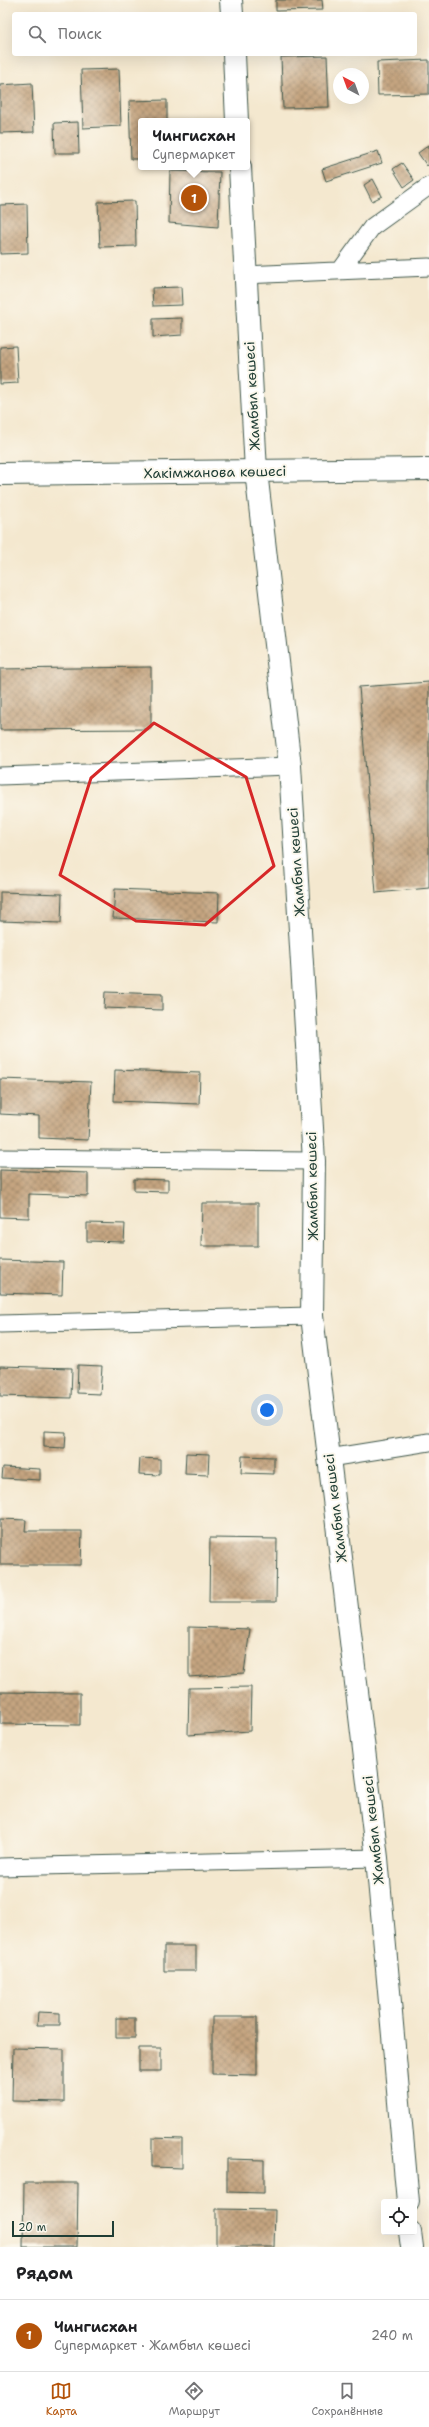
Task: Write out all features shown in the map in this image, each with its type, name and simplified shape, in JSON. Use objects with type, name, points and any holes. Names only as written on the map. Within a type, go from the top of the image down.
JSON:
[{"type":"street","points":[[231,0],[232,12]]},
{"type":"street","points":[[234,56],[237,118]]},
{"type":"street","name":"Жамбыл көшесі","points":[[240,170],[256,471],[290,766],[314,1161],[312,1316],[377,1858],[408,2199]]},
{"type":"street","name":"Хакімжанова көшесі","points":[[0,474],[429,469]]},
{"type":"street","points":[[410,2235],[412,2247]]},
{"type":"lane","points":[[340,271],[372,227],[429,186]]},
{"type":"lane","points":[[245,275],[429,267]]},
{"type":"lane","points":[[0,776],[290,766]]},
{"type":"lane","points":[[0,1158],[314,1161]]},
{"type":"lane","points":[[0,1324],[312,1316]]},
{"type":"lane","points":[[329,1458],[429,1442]]},
{"type":"lane","points":[[0,1867],[377,1858]]},
{"type":"highlighted area","points":[[154,723],[246,777],[274,866],[205,925],[136,921],[60,875],[91,778]]},
{"type":"building","points":[[276,0],[322,0],[323,10],[276,11]]},
{"type":"building","points":[[327,56],[329,107],[283,108],[281,57]]},
{"type":"building","points":[[429,60],[429,94],[378,95],[377,62]]},
{"type":"building","points":[[119,69],[121,126],[83,128],[81,70]]},
{"type":"building","points":[[32,83],[34,132],[0,133],[0,85]]},
{"type":"building","points":[[167,100],[167,118],[138,118],[138,159],[131,159],[129,101]]},
{"type":"building","points":[[78,122],[79,153],[55,153],[54,123]]},
{"type":"building","points":[[429,145],[429,164],[427,166],[418,153]]},
{"type":"building","points":[[378,151],[382,163],[326,181],[322,169]]},
{"type":"building","points":[[402,163],[414,180],[404,187],[393,169]]},
{"type":"building","points":[[170,171],[220,172],[218,227],[169,223]]},
{"type":"building","points":[[373,179],[382,196],[372,201],[364,185]]},
{"type":"building","points":[[135,201],[136,246],[100,247],[98,202]]},
{"type":"building","points":[[27,204],[28,253],[0,254],[0,205]]},
{"type":"building","points":[[181,287],[182,305],[153,306],[152,288]]},
{"type":"building","points":[[182,318],[182,335],[153,337],[153,319]]},
{"type":"building","points":[[16,346],[18,383],[0,384],[0,347]]},
{"type":"building","points":[[151,667],[151,729],[0,730],[0,669]]},
{"type":"building","points":[[429,682],[429,888],[376,893],[359,687]]},
{"type":"building","points":[[115,889],[219,893],[218,922],[113,918]]},
{"type":"building","points":[[0,892],[62,894],[61,923],[0,921]]},
{"type":"building","points":[[105,992],[162,994],[162,1010],[104,1008]]},
{"type":"building","points":[[115,1070],[200,1073],[199,1104],[114,1101]]},
{"type":"building","points":[[0,1079],[91,1082],[88,1140],[39,1138],[39,1116],[0,1114]]},
{"type":"building","points":[[0,1170],[88,1173],[88,1196],[29,1194],[29,1218],[0,1217]]},
{"type":"building","points":[[134,1179],[168,1180],[168,1192],[134,1191]]},
{"type":"building","points":[[202,1203],[258,1203],[258,1246],[201,1246]]},
{"type":"building","points":[[87,1223],[125,1224],[124,1242],[87,1241]]},
{"type":"building","points":[[0,1260],[63,1262],[62,1295],[0,1293]]},
{"type":"building","points":[[78,1365],[102,1366],[100,1394],[77,1393]]},
{"type":"building","points":[[0,1366],[72,1368],[71,1398],[0,1396]]},
{"type":"building","points":[[44,1431],[66,1432],[65,1448],[44,1447]]},
{"type":"building","points":[[186,1453],[209,1454],[208,1475],[185,1474]]},
{"type":"building","points":[[242,1456],[274,1457],[274,1474],[241,1473]]},
{"type":"building","points":[[140,1458],[160,1459],[160,1475],[139,1474]]},
{"type":"building","points":[[3,1467],[40,1469],[40,1480],[2,1478]]},
{"type":"building","points":[[0,1519],[26,1520],[25,1531],[82,1531],[81,1565],[0,1565]]},
{"type":"building","points":[[210,1538],[277,1539],[276,1602],[209,1602]]},
{"type":"building","points":[[189,1627],[250,1629],[244,1673],[189,1677]]},
{"type":"building","points":[[251,1687],[250,1731],[188,1735],[189,1688]]},
{"type":"building","points":[[0,1692],[80,1693],[80,1725],[0,1724]]},
{"type":"building","points":[[164,1946],[196,1946],[196,1971],[164,1971]]},
{"type":"building","points":[[38,2012],[60,2013],[60,2025],[37,2025]]},
{"type":"building","points":[[212,2017],[257,2017],[257,2075],[212,2074]]},
{"type":"building","points":[[116,2018],[135,2018],[135,2038],[116,2038]]},
{"type":"building","points":[[13,2048],[64,2049],[64,2102],[12,2101]]},
{"type":"building","points":[[139,2048],[161,2048],[161,2071],[139,2071]]},
{"type":"building","points":[[152,2138],[182,2139],[182,2168],[152,2167]]},
{"type":"building","points":[[227,2159],[264,2160],[264,2193],[227,2192]]},
{"type":"building","points":[[24,2183],[78,2183],[77,2247],[23,2247]]},
{"type":"building","points":[[216,2209],[275,2210],[274,2247],[216,2247]]},
{"type":"place","name":"Чингисхан","points":[[194,198]]}]
